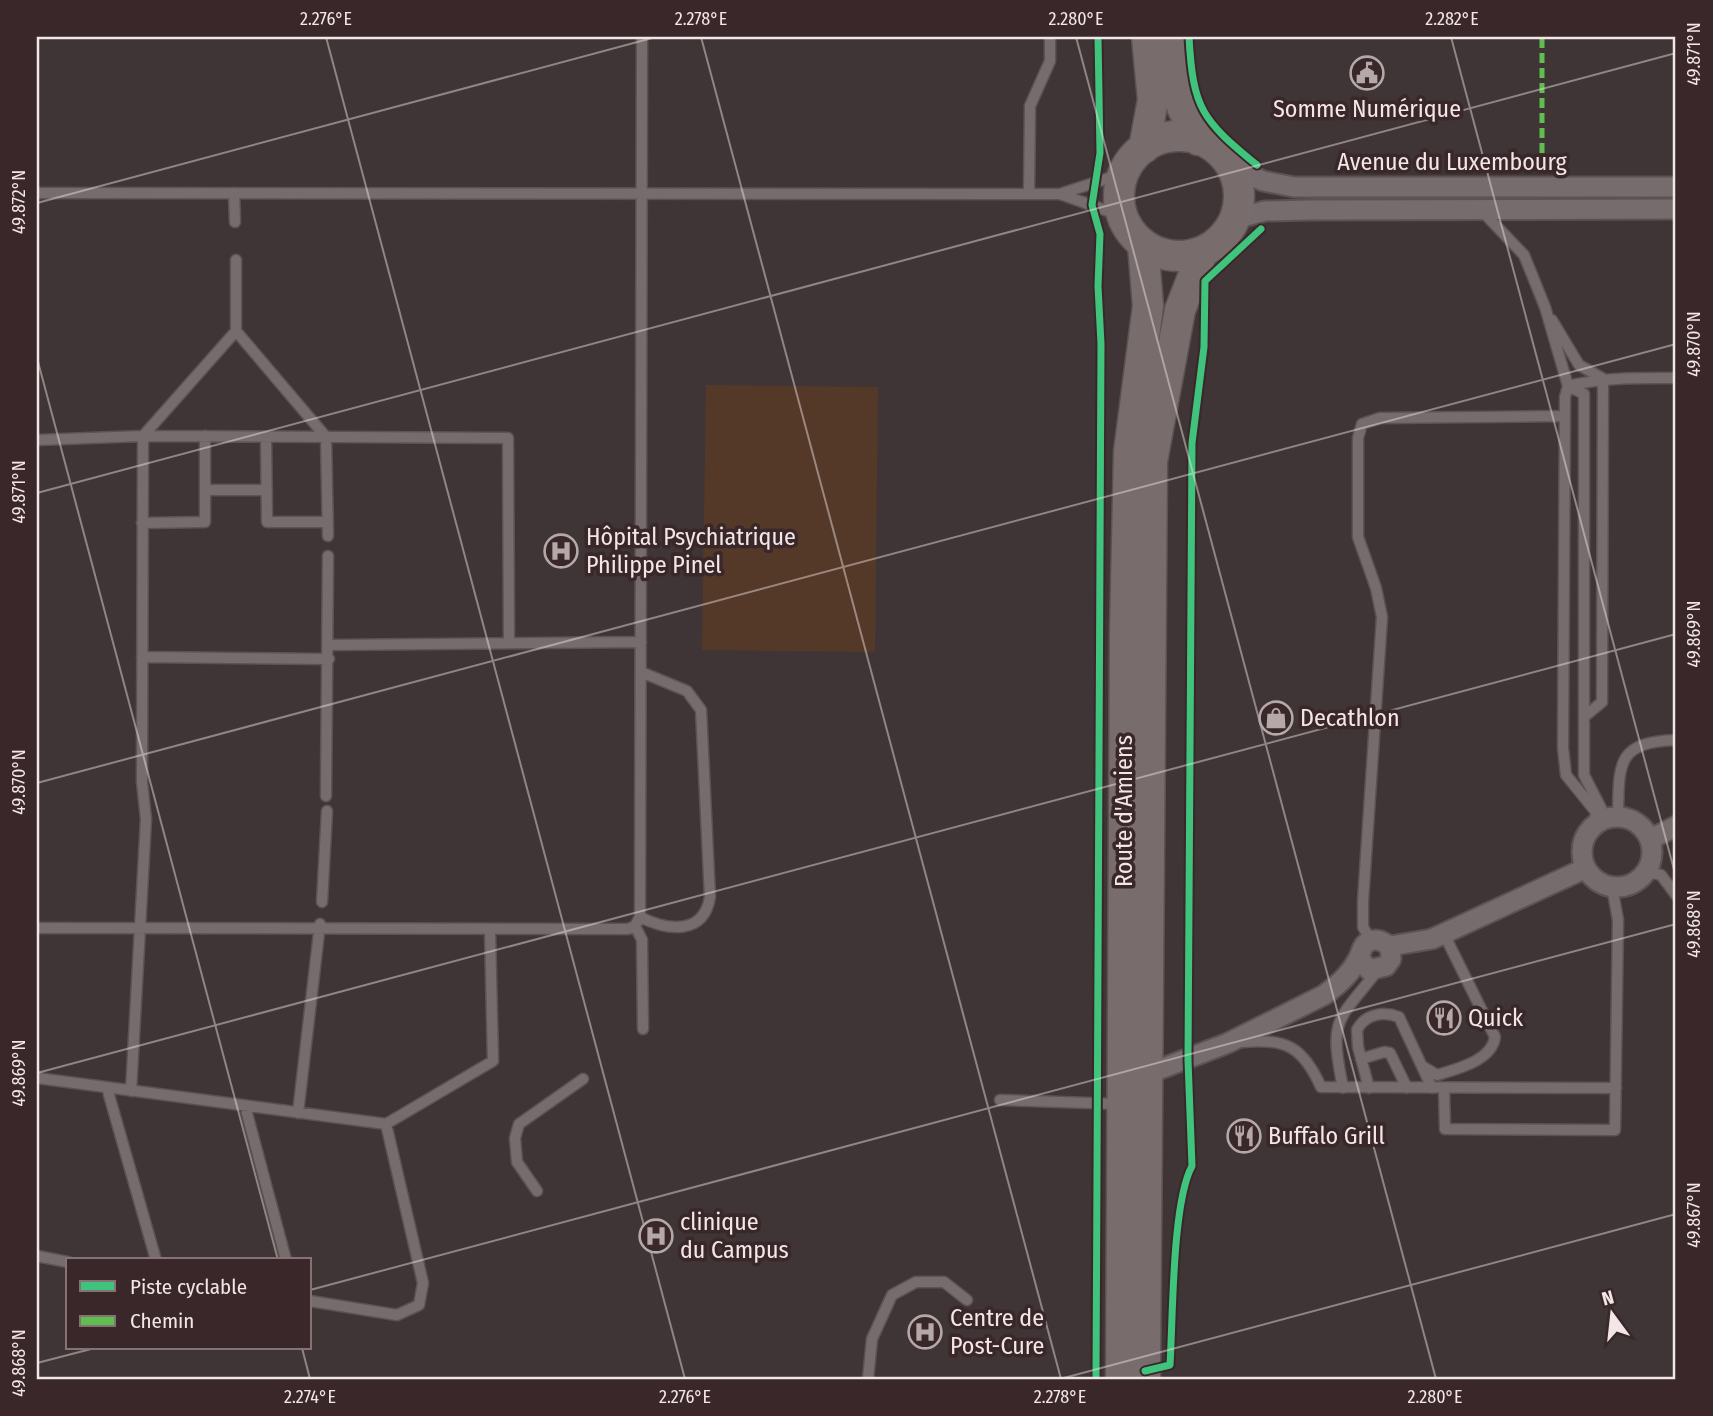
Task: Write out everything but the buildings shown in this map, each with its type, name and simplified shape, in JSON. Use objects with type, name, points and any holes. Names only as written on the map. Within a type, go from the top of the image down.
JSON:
[{"type":"main road","points":[[1144,148],[1170,137],[1198,140],[1211,146],[1230,166],[1237,183],[1238,201],[1234,219],[1221,238],[1203,251],[1182,256],[1162,254],[1143,244],[1127,227],[1122,216],[1119,187],[1124,173],[1144,148],[1153,100],[1147,37]]},
{"type":"main road","points":[[1170,37],[1182,107],[1198,140]]},
{"type":"main road","name":"Route d'Amiens","points":[[1143,244],[1148,306],[1129,452],[1129,1087],[1145,1379]]},
{"type":"main road","name":"Route d'Amiens","points":[[1121,1379],[1152,461],[1180,310],[1203,251]]},
{"type":"street","name":"Avenue du Luxembourg","points":[[1230,166],[1263,181],[1294,187],[1676,187]]},
{"type":"street","name":"Avenue du Luxembourg","points":[[1234,219],[1265,211],[1676,208]]},
{"type":"street","points":[[1606,819],[1638,822],[1651,839],[1653,850],[1647,872],[1637,881],[1612,887],[1592,877],[1586,868],[1582,844],[1606,819]]},
{"type":"street","points":[[1651,839],[1676,826]]},
{"type":"street","points":[[1129,1087],[1228,1043],[1337,986],[1377,960],[1438,936],[1586,868]]},
{"type":"street","points":[[1371,941],[1379,940],[1377,960]]},
{"type":"lane","points":[[642,37],[638,922],[642,940],[643,1029]]},
{"type":"lane","points":[[1029,194],[1030,106],[1050,61],[1050,37]]},
{"type":"lane","points":[[37,193],[1060,194],[1124,173]]},
{"type":"lane","points":[[234,193],[235,222]]},
{"type":"lane","points":[[1060,194],[1122,216]]},
{"type":"lane","points":[[1479,208],[1524,255],[1545,307],[1568,386],[1563,416],[1563,748],[1566,775],[1606,819]]},
{"type":"lane","points":[[236,260],[236,331],[326,437],[328,536]]},
{"type":"lane","points":[[1545,307],[1579,365],[1583,382],[1584,775],[1606,819]]},
{"type":"lane","points":[[131,1091],[146,819],[142,782],[143,436],[236,331]]},
{"type":"lane","points":[[1579,365],[1603,379]]},
{"type":"lane","points":[[1568,386],[1603,379],[1676,378]]},
{"type":"lane","points":[[1584,394],[1603,379]]},
{"type":"lane","points":[[1584,717],[1602,702],[1603,379]]},
{"type":"lane","points":[[1568,386],[1584,394]]},
{"type":"lane","points":[[1371,941],[1363,927],[1363,901],[1382,617],[1359,537],[1358,438],[1362,424],[1380,418],[1563,416]]},
{"type":"lane","points":[[37,440],[143,436],[508,438],[509,643]]},
{"type":"lane","points":[[142,523],[205,522],[205,436]]},
{"type":"lane","points":[[266,437],[267,522],[328,522]]},
{"type":"lane","points":[[205,490],[267,490]]},
{"type":"lane","points":[[326,796],[330,645],[328,556]]},
{"type":"lane","points":[[330,645],[641,642]]},
{"type":"lane","points":[[142,657],[329,659]]},
{"type":"lane","points":[[37,928],[320,925],[490,931],[628,929],[638,922],[680,926],[698,923],[708,913],[710,897],[701,710],[687,691],[641,672]]},
{"type":"lane","points":[[1606,819],[1629,752],[1648,741],[1676,740]]},
{"type":"lane","points":[[322,902],[327,811]]},
{"type":"lane","points":[[1647,872],[1661,875],[1676,895]]},
{"type":"lane","points":[[1444,1089],[1445,1129],[1615,1129],[1618,920],[1612,887]]},
{"type":"lane","points":[[298,1113],[320,925]]},
{"type":"lane","points":[[37,1078],[386,1124],[493,1061],[490,931]]},
{"type":"lane","points":[[1422,1066],[1437,1076],[1488,1052],[1495,1037],[1438,936]]},
{"type":"lane","points":[[1343,1088],[1335,1032],[1345,1009],[1377,960]]},
{"type":"lane","points":[[1369,1088],[1357,1030],[1361,1022],[1380,1014],[1399,1017],[1432,1088]]},
{"type":"lane","points":[[1228,1043],[1270,1040],[1297,1049],[1321,1087],[1616,1088]]},
{"type":"lane","points":[[1361,1059],[1384,1052],[1390,1053],[1407,1088]]},
{"type":"lane","points":[[537,1191],[517,1162],[515,1138],[519,1125],[583,1079]]},
{"type":"lane","points":[[1000,1100],[1129,1087]]},
{"type":"lane","points":[[107,1088],[155,1258]]},
{"type":"lane","points":[[245,1106],[285,1258]]},
{"type":"lane","points":[[312,1301],[397,1315],[419,1305],[423,1283],[386,1124]]},
{"type":"lane","points":[[37,1256],[66,1262]]},
{"type":"lane","points":[[868,1379],[872,1339],[892,1295],[916,1282],[944,1282],[967,1300]]},
{"type":"shaded area","points":[[706,385],[878,387],[875,652],[702,650]]},
{"type":"marked path","points":[[1542,37],[1542,168]]},
{"type":"cycle path","points":[[1096,1379],[1101,344],[1098,286],[1100,234],[1092,205],[1100,153],[1098,37]]},
{"type":"cycle path","points":[[1189,37],[1194,81],[1204,111],[1212,124],[1257,165]]},
{"type":"cycle path","points":[[1145,1371],[1170,1365],[1177,1233],[1185,1183],[1192,1166],[1188,1060],[1192,443],[1204,347],[1205,281],[1261,229]]},
{"type":"place","name":"Somme Numérique","points":[[1367,73]]},
{"type":"place","name":"Hôpital Psychiatrique Philippe Pinel","points":[[561,551]]},
{"type":"place","name":"Decathlon","points":[[1276,718]]},
{"type":"place","name":"Quick","points":[[1444,1018]]},
{"type":"place","name":"Buffalo Grill","points":[[1244,1136]]},
{"type":"place","name":"clinique du Campus","points":[[656,1236]]},
{"type":"place","name":"Centre de Post-Cure","points":[[925,1332]]}]
